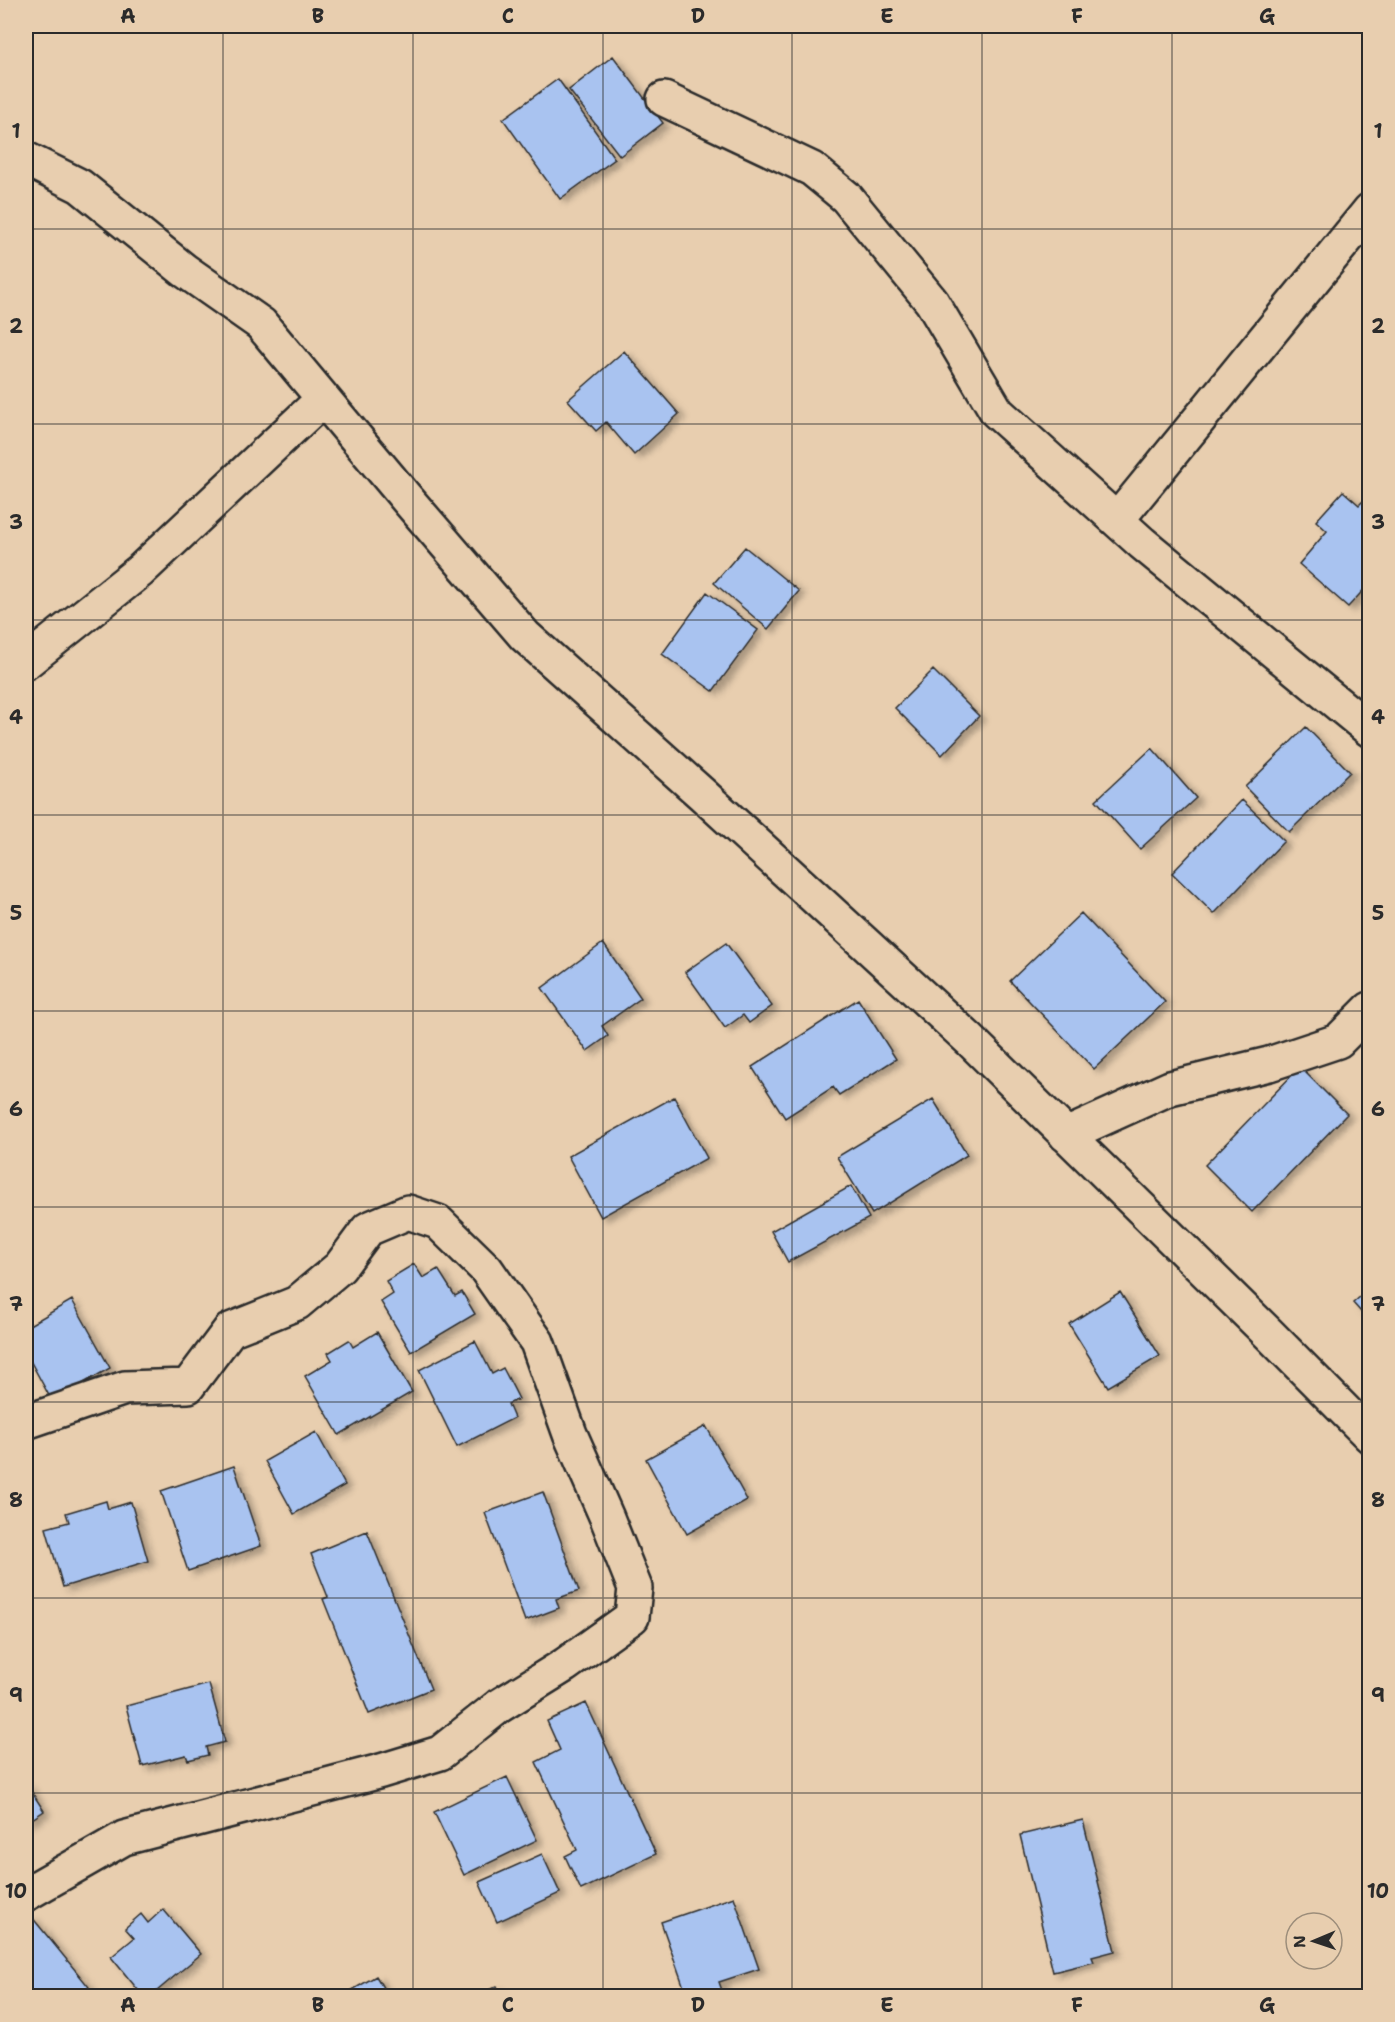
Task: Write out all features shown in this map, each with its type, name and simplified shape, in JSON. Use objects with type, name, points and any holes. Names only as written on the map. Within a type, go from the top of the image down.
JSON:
[{"type":"street","points":[[664,99],[812,169],[846,197],[932,302],[997,412],[1142,543],[1370,730]]},
{"type":"street","points":[[26,159],[80,186],[184,270],[261,324],[525,636],[702,794],[970,1040],[1370,1436]]},
{"type":"street","points":[[1117,520],[1370,210]]},
{"type":"street","points":[[26,662],[140,571],[323,399]]},
{"type":"street","points":[[1066,1135],[1170,1088],[1269,1064],[1338,1041],[1370,1009]]},
{"type":"street","points":[[26,1422],[125,1388],[188,1386],[230,1330],[297,1303],[340,1267],[368,1229],[408,1212],[438,1222],[486,1269],[537,1342],[570,1434],[635,1588],[632,1617],[565,1665],[499,1706],[440,1753],[381,1772],[124,1838],[26,1894]]},
{"type":"building","points":[[613,56],[663,123],[620,156],[569,90]]},
{"type":"building","points":[[558,79],[615,159],[560,199],[503,119]]},
{"type":"building","points":[[624,351],[679,414],[634,455],[606,422],[596,431],[568,400]]},
{"type":"building","points":[[1343,491],[1359,505],[1370,494],[1370,583],[1348,607],[1299,564],[1327,531],[1316,521]]},
{"type":"building","points":[[745,547],[799,591],[768,629],[714,583]]},
{"type":"building","points":[[707,592],[758,630],[713,691],[662,654]]},
{"type":"building","points":[[933,670],[979,716],[942,755],[895,708]]},
{"type":"building","points":[[1306,727],[1350,772],[1289,832],[1245,787]]},
{"type":"building","points":[[1152,748],[1196,798],[1140,849],[1096,800]]},
{"type":"building","points":[[1242,800],[1284,841],[1214,914],[1172,873]]},
{"type":"building","points":[[1081,913],[1165,1002],[1094,1069],[1010,981]]},
{"type":"building","points":[[603,943],[641,998],[602,1026],[608,1036],[587,1051],[542,988]]},
{"type":"building","points":[[726,943],[772,1006],[749,1023],[743,1015],[725,1028],[685,972]]},
{"type":"building","points":[[858,999],[896,1059],[839,1095],[833,1087],[785,1118],[752,1067]]},
{"type":"building","points":[[1300,1067],[1347,1114],[1252,1212],[1205,1165]]},
{"type":"building","points":[[674,1097],[707,1158],[601,1217],[568,1156]]},
{"type":"building","points":[[933,1099],[967,1155],[872,1214],[837,1157]]},
{"type":"building","points":[[851,1186],[869,1218],[788,1262],[771,1231]]},
{"type":"building","points":[[414,1264],[423,1278],[438,1269],[455,1296],[462,1292],[475,1314],[411,1352],[381,1302],[393,1294],[386,1281]]},
{"type":"building","points":[[1370,1288],[1370,1322],[1353,1303]]},
{"type":"building","points":[[1120,1292],[1160,1356],[1108,1387],[1069,1324]]},
{"type":"building","points":[[72,1300],[110,1368],[52,1401],[26,1353],[26,1327]]},
{"type":"building","points":[[377,1332],[412,1392],[339,1435],[305,1376],[332,1360],[328,1353],[349,1340],[353,1347]]},
{"type":"building","points":[[475,1341],[492,1374],[503,1368],[519,1399],[508,1404],[514,1418],[457,1447],[419,1370]]},
{"type":"building","points":[[706,1426],[747,1500],[687,1534],[646,1459]]},
{"type":"building","points":[[316,1432],[345,1485],[294,1514],[265,1461]]},
{"type":"building","points":[[234,1466],[261,1546],[188,1571],[161,1491]]},
{"type":"building","points":[[543,1492],[579,1591],[556,1599],[559,1608],[525,1621],[485,1513]]},
{"type":"building","points":[[106,1501],[108,1509],[131,1502],[148,1561],[63,1587],[46,1528],[69,1522],[66,1513]]},
{"type":"building","points":[[367,1531],[431,1689],[369,1714],[323,1599],[328,1597],[311,1554]]},
{"type":"building","points":[[209,1684],[225,1742],[206,1747],[208,1755],[188,1760],[186,1755],[142,1766],[126,1706]]},
{"type":"building","points":[[586,1703],[656,1854],[581,1890],[565,1856],[577,1850],[536,1762],[560,1750],[547,1721]]},
{"type":"building","points":[[507,1777],[537,1840],[464,1875],[434,1812]]},
{"type":"building","points":[[26,1783],[44,1811],[26,1823]]},
{"type":"building","points":[[1083,1820],[1115,1951],[1092,1957],[1094,1962],[1053,1972],[1020,1835]]},
{"type":"building","points":[[542,1854],[560,1893],[497,1922],[479,1882]]},
{"type":"building","points":[[734,1897],[759,1969],[719,1982],[724,1996],[687,1996],[661,1922]]},
{"type":"building","points":[[163,1909],[201,1954],[151,1996],[143,1996],[111,1957],[134,1938],[125,1928],[141,1914],[148,1923]]},
{"type":"building","points":[[31,1916],[89,1987],[77,1996],[26,1996],[26,1921]]},
{"type":"building","points":[[376,1976],[388,1996],[342,1996]]},
{"type":"building","points":[[497,1986],[502,1996],[476,1996]]}]
